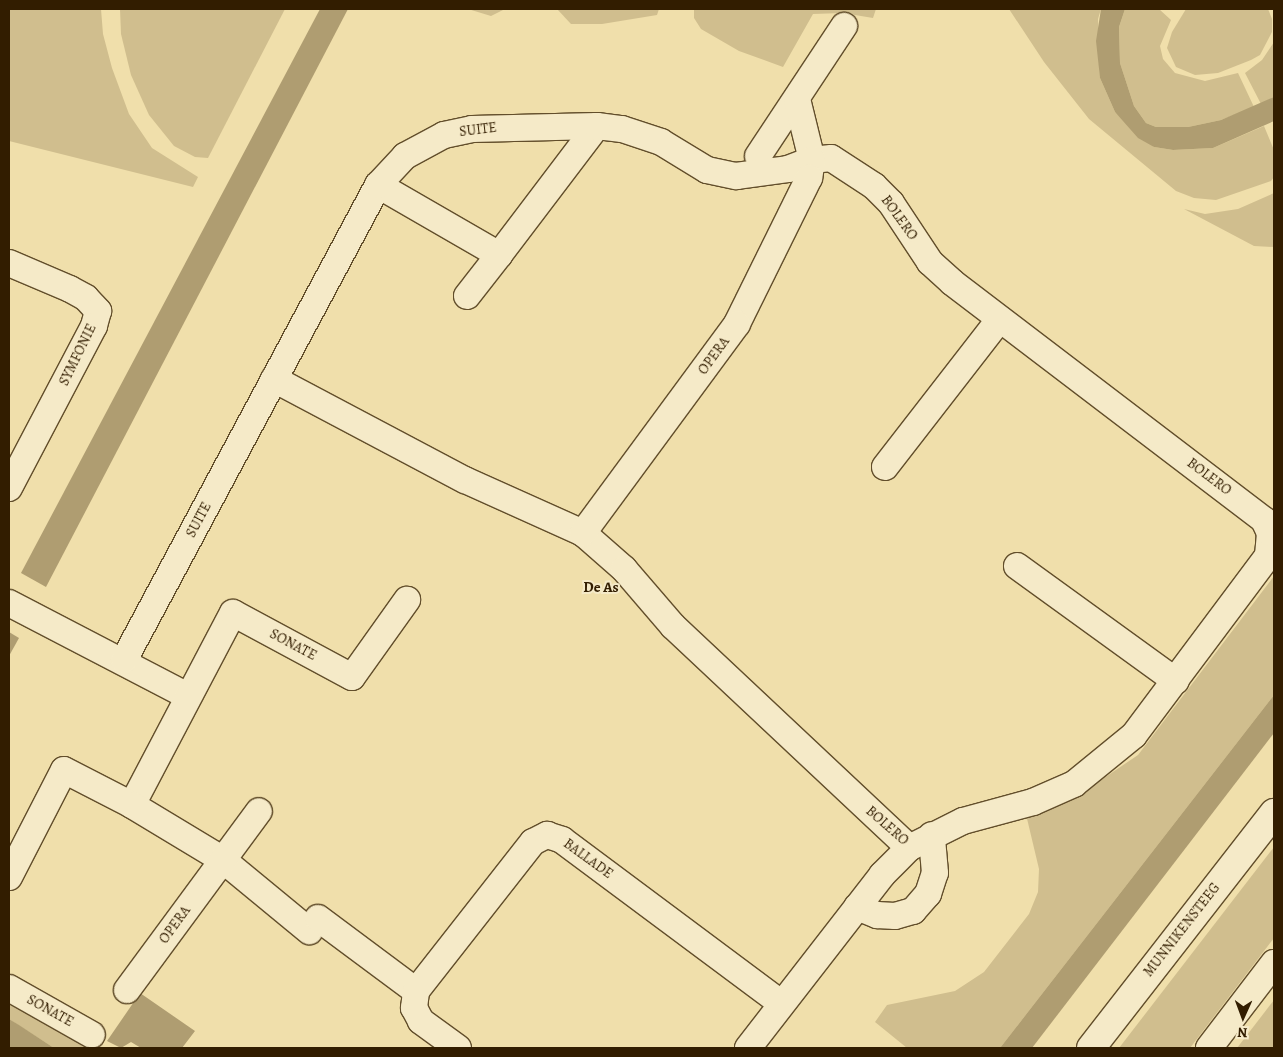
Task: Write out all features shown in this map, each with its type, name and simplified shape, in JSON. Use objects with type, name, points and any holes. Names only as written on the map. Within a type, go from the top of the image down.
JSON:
[{"type":"main road","name":"MUNNIKENSTEEG","points":[[1091,1048],[1274,813]]},
{"type":"street","points":[[758,156],[844,26]]},
{"type":"street","points":[[797,99],[812,160]]},
{"type":"street","points":[[467,296],[597,126]]},
{"type":"street","name":"SUITE","points":[[124,660],[378,185],[405,156],[444,135],[506,127],[597,126],[622,129],[661,142],[707,170],[736,176],[788,169],[812,160]]},
{"type":"street","name":"BOLERO","points":[[583,533],[624,569],[673,626],[909,848],[932,834],[963,820],[1033,802],[1074,784],[1134,735],[1268,556],[1270,533],[1264,520],[1000,319],[930,262],[891,203],[874,186],[831,158],[812,160]]},
{"type":"street","name":"OPERA","points":[[583,533],[737,324],[809,178],[812,160]]},
{"type":"street","points":[[378,185],[499,255]]},
{"type":"street","name":"SYMFONIE","points":[[9,264],[70,289],[86,298],[98,311],[94,326],[9,488]]},
{"type":"street","points":[[885,466],[1000,319]]},
{"type":"street","points":[[274,379],[465,480],[583,533]]},
{"type":"street","points":[[1017,566],[1176,680]]},
{"type":"street","name":"SONATE","points":[[132,805],[233,613],[352,677],[407,600]]},
{"type":"street","points":[[9,603],[124,660],[188,696]]},
{"type":"street","points":[[9,877],[64,770],[132,805],[223,860],[314,924],[416,991],[414,1008],[421,1021],[458,1048]]},
{"type":"street","name":"OPERA","points":[[127,990],[259,811]]},
{"type":"street","points":[[858,907],[886,915],[913,911],[928,894],[935,873],[932,834]]},
{"type":"street","name":"BALLADE","points":[[416,991],[533,842],[547,835],[562,840],[782,1003]]},
{"type":"street","points":[[748,1048],[882,875],[909,848]]},
{"type":"street","points":[[1209,1048],[1274,963]]},
{"type":"street","name":"SONATE","points":[[9,988],[92,1034]]},
{"type":"shaded area","points":[[9,9],[101,9],[103,34],[112,68],[129,114],[152,148],[198,177],[193,187],[9,141]]},
{"type":"shaded area","points":[[120,9],[285,9],[208,158],[195,157],[174,146],[149,115],[131,75],[121,34]]},
{"type":"shaded area","points":[[320,9],[348,9],[46,587],[21,573]]},
{"type":"shaded area","points":[[468,9],[505,9],[491,16]]},
{"type":"shaded area","points":[[557,9],[659,9],[657,15],[602,24],[571,24]]},
{"type":"shaded area","points":[[694,9],[876,9],[873,18],[843,13],[813,14],[783,67],[739,51],[701,29],[694,18]]},
{"type":"shaded area","points":[[1009,9],[1101,9],[1098,19],[1100,78],[1115,112],[1154,147],[1173,150],[1213,148],[1264,126],[1274,150],[1274,177],[1271,181],[1216,200],[1194,198],[1176,191],[1089,119],[1044,62]]},
{"type":"shaded area","points":[[1101,9],[1125,9],[1119,27],[1120,63],[1134,106],[1146,123],[1156,127],[1188,127],[1221,120],[1274,97],[1274,121],[1213,148],[1173,150],[1154,147],[1138,138],[1115,112],[1100,78],[1096,41]]},
{"type":"shaded area","points":[[1125,9],[1159,9],[1171,20],[1160,46],[1163,59],[1175,73],[1205,81],[1238,73],[1254,107],[1221,120],[1188,127],[1156,127],[1146,123],[1134,106],[1120,63],[1119,27]]},
{"type":"shaded area","points":[[1186,9],[1268,9],[1272,19],[1272,32],[1260,55],[1218,73],[1195,75],[1176,67],[1167,48],[1172,32]]},
{"type":"shaded area","points":[[1274,42],[1274,97],[1261,104],[1245,73],[1262,60]]},
{"type":"shaded area","points":[[1274,193],[1274,247],[1254,246],[1184,209],[1205,214],[1238,209]]},
{"type":"shaded area","points":[[1274,576],[1274,695],[1000,1048],[907,1048],[875,1022],[887,1005],[955,991],[984,972],[1029,914],[1038,892],[1039,869],[1024,806],[1068,795],[1104,778],[1138,755]]},
{"type":"shaded area","points":[[9,632],[19,638],[9,656]]},
{"type":"shaded area","points":[[1274,695],[1274,733],[1032,1048],[1000,1048]]},
{"type":"shaded area","points":[[1274,847],[1274,938],[1190,1048],[1119,1048]]},
{"type":"shaded area","points":[[140,993],[195,1031],[182,1048],[141,1048],[131,1042],[121,1048],[107,1041]]},
{"type":"shaded area","points":[[1274,1000],[1274,1048],[1237,1048]]},
{"type":"shaded area","points":[[9,1003],[66,1034],[85,1048],[54,1048],[9,1019]]},
{"type":"shaded area","points":[[9,1019],[19,1025],[54,1048],[9,1048]]},
{"type":"district","name":"De As","points":[[601,588]]}]
